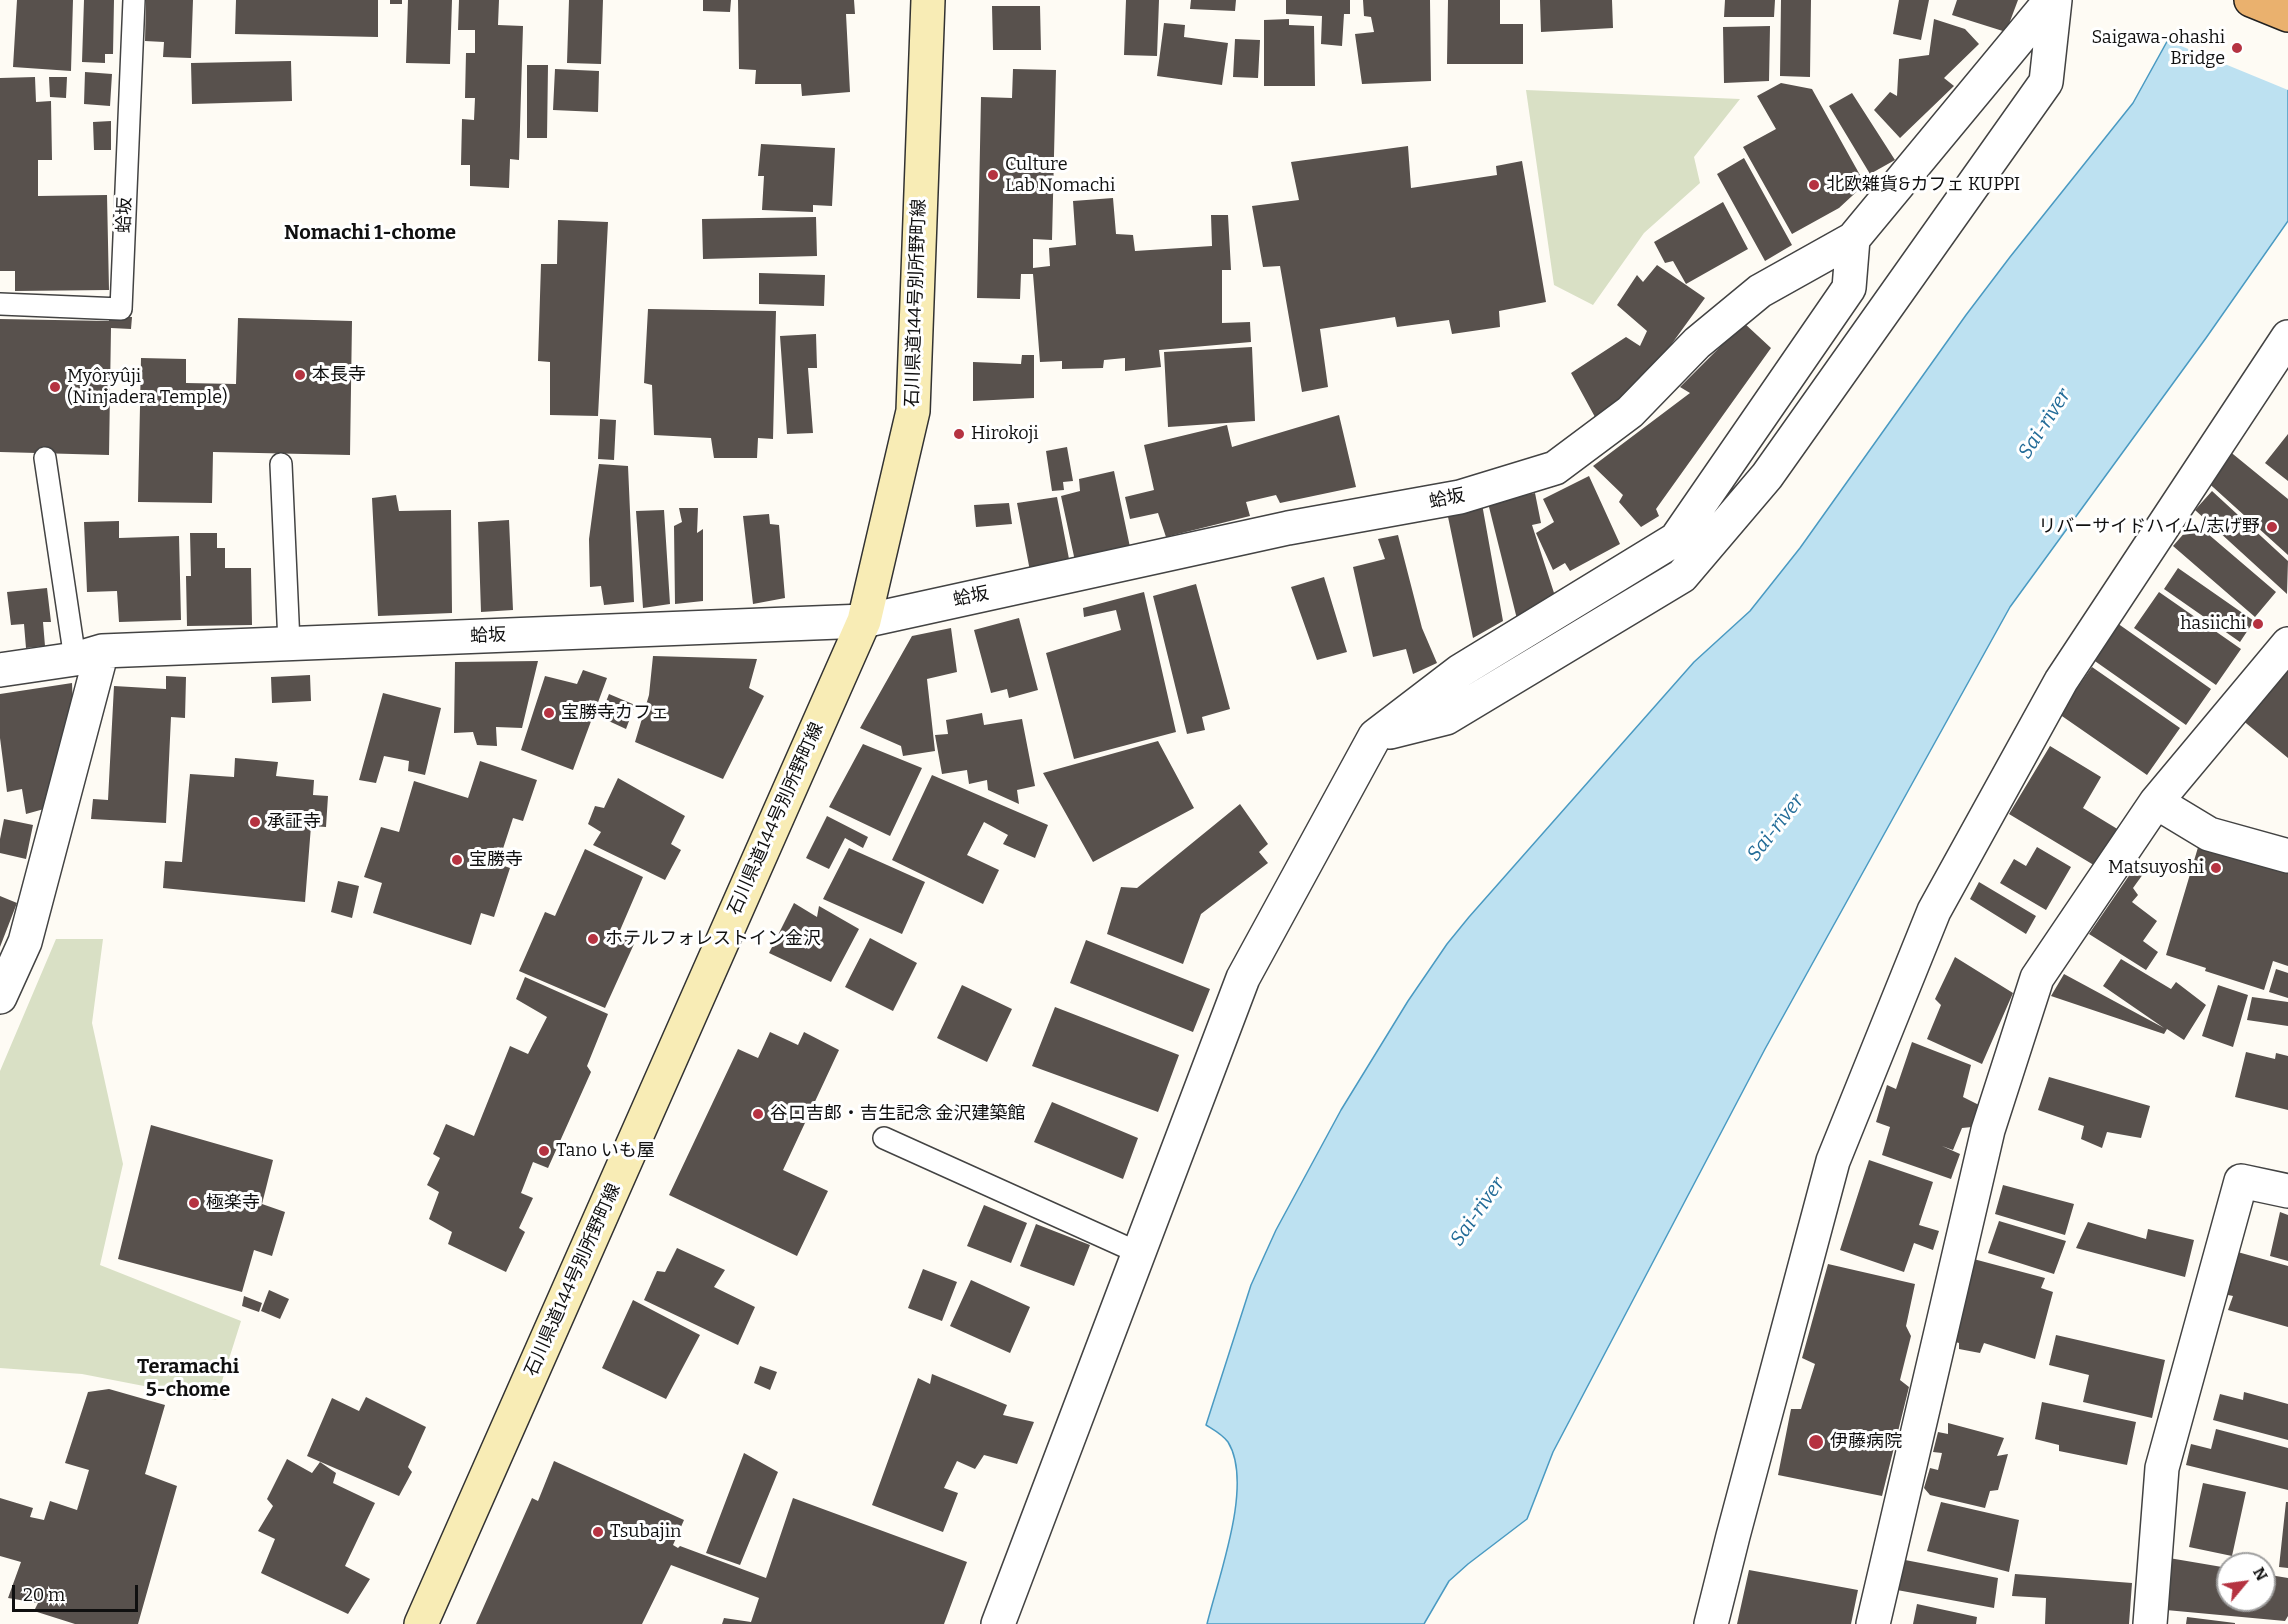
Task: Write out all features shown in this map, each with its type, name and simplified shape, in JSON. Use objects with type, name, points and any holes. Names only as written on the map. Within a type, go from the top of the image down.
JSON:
[{"type":"highway","points":[[2250,0],[2288,15]]},
{"type":"main road","name":"石川県道144号別所野町線","points":[[421,1624],[864,621],[913,411],[928,0]]},
{"type":"street","points":[[998,1624],[1243,978],[1375,736],[1460,671],[1676,539],[1849,288],[1853,239],[2053,0]]},
{"type":"street","points":[[1375,736],[1446,718],[1682,576],[1767,476],[2046,82],[2053,0]]},
{"type":"street","name":"蛤坂","points":[[0,670],[88,655],[289,643],[864,621],[1288,528],[1460,497],[1556,468],[1630,412],[1697,343],[1760,291],[1853,239]]},
{"type":"street","points":[[1711,1624],[1833,1161],[1934,911],[2061,681],[2288,336]]},
{"type":"street","points":[[1873,1624],[1988,1130],[2037,978],[2156,802],[2288,644]]},
{"type":"street","points":[[0,997],[25,942],[88,655]]},
{"type":"street","points":[[2156,802],[2209,834],[2288,856]]},
{"type":"street","points":[[2150,1624],[2162,1468],[2241,1181],[2288,1191]]},
{"type":"lane","name":"蛤坂","points":[[0,304],[121,309],[134,0]]},
{"type":"lane","points":[[45,458],[88,655]]},
{"type":"lane","points":[[282,464],[289,643]]},
{"type":"lane","points":[[884,1138],[1139,1253]]},
{"type":"green space","points":[[1526,90],[1740,99],[1694,157],[1700,183],[1644,233],[1593,305],[1554,285]]},
{"type":"green space","points":[[56,939],[103,939],[92,1023],[123,1164],[100,1265],[241,1321],[216,1400],[82,1374],[0,1368],[0,1071]]},
{"type":"water","name":"Sai-river","points":[[2190,0],[2288,0],[2288,221],[2206,338],[2010,607],[1765,1049],[1553,1452],[1527,1519],[1449,1581],[1424,1624],[1207,1624],[1231,1532],[1236,1506],[1237,1482],[1235,1460],[1228,1442],[1221,1434],[1206,1425],[1251,1285],[1276,1230],[1341,1110],[1408,1001],[1447,944],[1469,917],[1694,662],[1750,611],[1800,548],[1966,315],[2133,103]]},
{"type":"pier","name":"Saigawa-ohashi Bridge","points":[[2187,0],[2288,0],[2288,90],[2164,39]]},
{"type":"building","points":[[17,0],[73,0],[71,71],[13,67]]},
{"type":"building","points":[[84,0],[114,0],[113,54],[105,54],[105,63],[82,62]]},
{"type":"building","points":[[146,0],[193,0],[191,58],[163,57],[164,42],[145,41]]},
{"type":"building","points":[[236,0],[378,0],[378,37],[235,34]]},
{"type":"building","points":[[390,0],[402,0],[402,4],[390,4]]},
{"type":"building","points":[[408,0],[452,0],[450,64],[406,63]]},
{"type":"building","points":[[459,0],[499,0],[498,25],[523,26],[519,160],[510,159],[509,188],[470,186],[470,165],[461,165],[462,119],[474,120],[475,98],[465,98],[466,53],[475,53],[475,30],[458,30]]},
{"type":"building","points":[[569,0],[603,0],[601,64],[567,63]]},
{"type":"building","points":[[703,0],[731,0],[730,12],[703,11]]},
{"type":"building","points":[[738,0],[854,0],[855,14],[846,14],[850,92],[802,96],[801,84],[755,84],[756,70],[739,69]]},
{"type":"building","points":[[1126,0],[1159,0],[1157,56],[1124,55]]},
{"type":"building","points":[[1191,0],[1236,0],[1235,11],[1190,9]]},
{"type":"building","points":[[1286,0],[1350,0],[1350,14],[1344,14],[1342,46],[1321,44],[1322,16],[1286,14]]},
{"type":"building","points":[[1363,0],[1430,0],[1431,81],[1362,84],[1355,34],[1374,32],[1371,17],[1364,16]]},
{"type":"building","points":[[1448,0],[1500,0],[1500,24],[1523,24],[1523,64],[1447,64]]},
{"type":"building","points":[[1540,0],[1612,0],[1613,28],[1541,32]]},
{"type":"building","points":[[1725,0],[1775,0],[1774,17],[1724,17]]},
{"type":"building","points":[[1781,0],[1811,0],[1810,77],[1780,76]]},
{"type":"building","points":[[1899,0],[1929,0],[1921,40],[1893,34]]},
{"type":"building","points":[[1957,0],[2018,0],[2006,32],[1952,15]]},
{"type":"building","points":[[992,6],[1040,6],[1041,50],[993,50]]},
{"type":"building","points":[[1289,19],[1289,25],[1314,26],[1315,86],[1264,86],[1264,20]]},
{"type":"building","points":[[1934,19],[1965,29],[1979,44],[1944,78],[1954,86],[1900,138],[1874,110],[1890,92],[1897,96],[1899,59],[1929,55]]},
{"type":"building","points":[[1164,23],[1185,25],[1184,37],[1228,43],[1222,85],[1157,76]]},
{"type":"building","points":[[1770,26],[1769,81],[1724,83],[1723,27]]},
{"type":"building","points":[[1235,39],[1260,40],[1258,78],[1233,77]]},
{"type":"building","points":[[291,61],[292,101],[192,104],[191,63]]},
{"type":"building","points":[[527,65],[548,65],[547,138],[527,138]]},
{"type":"building","points":[[555,69],[599,71],[598,112],[553,110]]},
{"type":"building","points":[[1013,69],[1056,70],[1052,240],[1033,239],[1033,268],[1050,266],[1049,248],[1076,245],[1073,201],[1113,198],[1116,234],[1133,235],[1135,251],[1212,246],[1211,215],[1228,215],[1231,270],[1222,270],[1222,323],[1250,322],[1251,342],[1159,350],[1161,367],[1125,371],[1125,358],[1104,360],[1103,368],[1062,369],[1062,361],[1040,362],[1033,274],[1021,274],[1020,299],[977,298],[981,97],[1012,98]]},
{"type":"building","points":[[85,72],[112,74],[110,106],[84,104]]},
{"type":"building","points":[[35,77],[36,102],[51,101],[52,160],[38,160],[38,196],[107,195],[109,290],[15,291],[15,271],[0,271],[0,78]]},
{"type":"building","points":[[49,77],[67,77],[66,98],[50,97]]},
{"type":"building","points":[[1781,83],[1812,89],[1865,184],[1839,208],[1792,234],[1743,147],[1776,129],[1757,96]]},
{"type":"building","points":[[1852,93],[1895,160],[1870,174],[1829,106]]},
{"type":"building","points":[[111,121],[111,150],[94,150],[93,122]]},
{"type":"building","points":[[761,144],[835,148],[832,206],[813,205],[813,212],[762,210],[764,176],[758,176]]},
{"type":"building","points":[[1408,146],[1411,188],[1497,175],[1496,166],[1522,161],[1546,302],[1499,311],[1500,327],[1452,334],[1449,320],[1397,327],[1395,317],[1320,329],[1328,387],[1302,392],[1280,266],[1263,267],[1252,206],[1299,200],[1291,162]]},
{"type":"building","points":[[1744,158],[1792,245],[1765,261],[1717,174]]},
{"type":"building","points":[[1723,202],[1748,249],[1686,284],[1673,261],[1665,263],[1654,242]]},
{"type":"building","points":[[816,217],[817,256],[703,259],[702,219]]},
{"type":"building","points":[[558,220],[608,222],[598,416],[550,415],[550,362],[538,361],[541,264],[557,264]]},
{"type":"building","points":[[1657,265],[1705,298],[1660,360],[1637,386],[1595,417],[1571,373],[1626,337],[1640,346],[1647,331],[1617,305],[1637,275],[1643,282]]},
{"type":"building","points":[[759,273],[825,275],[824,306],[759,304]]},
{"type":"building","points":[[648,309],[776,311],[773,439],[758,438],[757,458],[714,458],[711,438],[654,435],[652,385],[644,383]]},
{"type":"building","name":"Myôryûji (Ninjadera Temple)","points":[[109,317],[132,317],[131,329],[111,328],[109,455],[0,452],[0,319],[109,321]]},
{"type":"building","points":[[238,318],[352,321],[350,455],[213,452],[212,503],[138,502],[141,358],[186,359],[186,383],[236,384]]},
{"type":"building","points":[[1744,323],[1771,348],[1656,509],[1659,516],[1641,527],[1619,502],[1623,495],[1593,466],[1690,393],[1680,387]]},
{"type":"building","points":[[816,334],[817,368],[808,368],[813,433],[787,434],[780,336]]},
{"type":"building","points":[[1252,347],[1255,421],[1168,427],[1164,352]]},
{"type":"building","points":[[1022,355],[1034,355],[1034,398],[973,401],[973,362],[1021,364]]},
{"type":"building","points":[[1339,415],[1356,487],[1280,503],[1276,495],[1246,502],[1250,516],[1166,537],[1158,513],[1130,519],[1125,497],[1154,490],[1144,445],[1227,425],[1232,447]]},
{"type":"building","points":[[600,419],[616,420],[614,460],[598,459]]},
{"type":"building","points":[[2288,434],[2288,481],[2265,463]]},
{"type":"building","points":[[1067,447],[1073,481],[1063,482],[1064,490],[1052,491],[1046,451]]},
{"type":"building","name":"リバーサイドハイム/志げ野","points":[[2228,450],[2288,499],[2288,555],[2203,478]]},
{"type":"building","points":[[599,464],[628,466],[634,602],[604,605],[601,586],[590,587],[589,539]]},
{"type":"building","points":[[1114,471],[1130,547],[1075,561],[1061,496],[1080,491],[1079,479]]},
{"type":"building","points":[[1589,476],[1620,544],[1570,571],[1565,563],[1553,570],[1536,533],[1554,522],[1543,499]]},
{"type":"building","points":[[2212,491],[2288,561],[2287,594],[2195,510]]},
{"type":"building","points":[[1535,493],[1541,523],[1532,525],[1555,596],[1517,619],[1488,503]]},
{"type":"building","points":[[396,495],[399,511],[451,510],[452,613],[378,616],[372,498]]},
{"type":"building","points":[[1057,497],[1070,564],[1030,571],[1017,503]]},
{"type":"building","points":[[1009,503],[1012,524],[976,527],[974,505]]},
{"type":"building","points":[[1482,504],[1503,621],[1473,638],[1447,512]]},
{"type":"building","points":[[679,508],[698,508],[697,533],[703,529],[703,601],[675,604],[674,526],[682,522]]},
{"type":"building","points":[[664,510],[670,604],[643,608],[636,511]]},
{"type":"building","points":[[769,514],[770,524],[779,525],[785,598],[753,604],[743,516]]},
{"type":"building","points":[[509,520],[513,610],[481,612],[478,522]]},
{"type":"building","points":[[119,521],[119,538],[179,536],[181,620],[119,622],[117,591],[87,592],[84,522]]},
{"type":"building","points":[[2194,522],[2276,592],[2255,617],[2173,546]]},
{"type":"building","points":[[190,533],[217,533],[217,548],[225,548],[225,568],[251,568],[252,625],[187,626],[186,576],[191,576]]},
{"type":"building","points":[[1398,535],[1422,628],[1437,663],[1413,674],[1406,649],[1373,657],[1353,567],[1385,559],[1378,539]]},
{"type":"building","points":[[2178,568],[2254,621],[2240,642],[2164,589]]},
{"type":"building","points":[[1324,577],[1347,652],[1317,660],[1291,587]]},
{"type":"building","points":[[1196,584],[1230,709],[1202,717],[1205,730],[1187,734],[1153,596]]},
{"type":"building","points":[[47,588],[51,622],[43,622],[45,646],[26,648],[24,624],[11,625],[7,592]]},
{"type":"building","points":[[1144,592],[1176,732],[1074,759],[1046,653],[1121,630],[1116,610],[1084,617],[1083,608]]},
{"type":"building","points":[[2159,592],[2241,649],[2216,685],[2134,628]]},
{"type":"building","points":[[1019,618],[1038,690],[1009,698],[1007,689],[991,693],[974,630]]},
{"type":"building","points":[[2117,623],[2211,689],[2186,725],[2092,659]]},
{"type":"building","points":[[951,628],[957,672],[927,679],[935,751],[903,756],[901,746],[860,728],[912,636]]},
{"type":"building","points":[[653,656],[757,659],[749,688],[764,696],[723,779],[635,742],[649,695]]},
{"type":"building","points":[[2288,657],[2288,758],[2241,719]]},
{"type":"building","points":[[538,661],[522,728],[496,727],[497,746],[477,745],[473,732],[454,733],[455,662]]},
{"type":"building","points":[[2092,667],[2180,728],[2147,775],[2059,714]]},
{"type":"building","points":[[583,670],[607,678],[573,770],[521,750],[545,676],[577,684]]},
{"type":"building","points":[[310,675],[311,701],[272,703],[271,677]]},
{"type":"building","points":[[166,676],[186,677],[185,718],[171,717],[166,823],[91,819],[93,799],[108,800],[114,686],[166,689]]},
{"type":"building","points":[[72,683],[73,709],[44,809],[26,814],[22,789],[7,792],[0,738],[0,694]]},
{"type":"building","points":[[383,693],[441,708],[425,775],[408,771],[409,761],[384,756],[376,783],[359,780]]},
{"type":"building","points":[[609,694],[635,705],[626,729],[600,717]]},
{"type":"building","points":[[982,713],[984,725],[1022,719],[1035,786],[1017,790],[1019,804],[988,790],[987,780],[969,784],[967,770],[942,774],[935,735],[948,734],[946,720]]},
{"type":"building","points":[[1158,741],[1194,808],[1093,862],[1043,773]]},
{"type":"building","points":[[863,744],[922,768],[890,836],[829,807]]},
{"type":"building","points":[[2050,746],[2101,777],[2083,808],[2119,830],[2097,867],[2009,814]]},
{"type":"building","points":[[235,758],[278,762],[276,776],[314,780],[313,795],[328,796],[326,827],[311,826],[305,902],[163,888],[165,861],[182,862],[190,774],[234,777]]},
{"type":"building","points":[[480,761],[537,780],[523,821],[513,818],[498,864],[510,868],[494,917],[481,913],[471,945],[373,913],[382,883],[364,877],[381,827],[399,832],[414,781],[468,798]]},
{"type":"building","points":[[932,775],[1048,825],[1035,858],[1003,844],[1008,835],[984,822],[967,855],[999,870],[983,904],[892,860]]},
{"type":"building","points":[[618,778],[685,816],[671,844],[681,850],[665,880],[593,845],[601,832],[588,824],[595,806],[604,808]]},
{"type":"building","points":[[1240,804],[1268,844],[1259,852],[1268,863],[1201,914],[1183,964],[1107,934],[1121,887],[1137,888]]},
{"type":"building","points":[[827,816],[868,837],[863,848],[845,838],[829,869],[806,858]]},
{"type":"building","points":[[4,819],[33,825],[26,859],[0,853]]},
{"type":"building","points":[[2199,844],[2288,872],[2288,966],[2273,961],[2264,990],[2205,971],[2206,968],[2166,955]]},
{"type":"building","points":[[2037,847],[2071,867],[2046,910],[2000,883],[2014,859],[2026,866]]},
{"type":"building","points":[[849,848],[925,882],[902,934],[823,899]]},
{"type":"building","points":[[585,849],[643,877],[618,935],[634,944],[605,1008],[519,971],[545,912],[555,916]]},
{"type":"building","points":[[2137,864],[2146,870],[2133,888],[2138,895],[2132,902],[2157,921],[2143,941],[2158,952],[2146,970],[2089,934]]},
{"type":"building","points":[[338,881],[359,886],[352,918],[331,912]]},
{"type":"building","points":[[1979,882],[2036,916],[2026,934],[1970,899]]},
{"type":"building","points":[[0,896],[17,903],[0,947]]},
{"type":"building","points":[[794,903],[817,917],[819,906],[859,929],[831,982],[769,953]]},
{"type":"building","points":[[870,938],[917,963],[893,1011],[845,987]]},
{"type":"building","points":[[1086,940],[1210,989],[1193,1032],[1070,983]]},
{"type":"building","points":[[1955,957],[2013,993],[1982,1064],[1927,1039],[1941,1005],[1935,999]]},
{"type":"building","points":[[2121,959],[2171,989],[2176,982],[2206,1005],[2184,1040],[2167,1029],[2164,1034],[2051,996],[2064,974],[2164,1028],[2103,986]]},
{"type":"building","points":[[2276,969],[2288,973],[2288,998],[2269,992]]},
{"type":"building","points":[[525,977],[608,1014],[587,1066],[591,1072],[548,1168],[533,1162],[521,1193],[533,1198],[519,1228],[525,1232],[506,1272],[448,1244],[452,1232],[429,1219],[439,1192],[427,1185],[440,1158],[433,1154],[446,1124],[474,1136],[510,1046],[528,1054],[547,1017],[516,999]]},
{"type":"building","points":[[962,985],[1012,1009],[987,1062],[937,1038]]},
{"type":"building","points":[[2218,985],[2248,995],[2233,1047],[2202,1036]]},
{"type":"building","points":[[2252,997],[2288,1002],[2288,1026],[2247,1020]]},
{"type":"building","points":[[1055,1007],[1179,1055],[1158,1112],[1032,1066]]},
{"type":"building","name":"谷口吉郎・吉生記念 金沢建築館","points":[[770,1032],[798,1045],[804,1032],[839,1050],[783,1170],[828,1191],[797,1256],[669,1195],[738,1049],[758,1058]]},
{"type":"building","points":[[1912,1042],[1971,1065],[1963,1097],[1983,1107],[1972,1127],[1962,1128],[1953,1150],[1942,1146],[1960,1154],[1951,1179],[1882,1155],[1890,1127],[1876,1122],[1887,1085],[1896,1089]]},
{"type":"building","points":[[2246,1052],[2275,1059],[2276,1053],[2288,1056],[2288,1110],[2235,1097]]},
{"type":"building","points":[[2049,1077],[2150,1106],[2141,1138],[2107,1132],[2102,1148],[2081,1139],[2084,1126],[2038,1110]]},
{"type":"building","points":[[1052,1102],[1138,1138],[1123,1179],[1034,1142]]},
{"type":"building","points":[[151,1125],[273,1160],[262,1204],[285,1212],[272,1256],[254,1250],[242,1292],[118,1259]]},
{"type":"building","points":[[1869,1160],[1933,1182],[1919,1225],[1939,1231],[1933,1250],[1914,1243],[1904,1272],[1840,1250]]},
{"type":"building","points":[[2003,1185],[2074,1204],[2065,1235],[1995,1214]]},
{"type":"building","points":[[984,1205],[1027,1223],[1011,1263],[967,1246]]},
{"type":"building","points":[[2280,1212],[2288,1215],[2288,1261],[2270,1256]]},
{"type":"building","points":[[1999,1221],[2066,1241],[2054,1274],[1988,1253]]},
{"type":"building","points":[[2088,1222],[2146,1239],[2148,1229],[2194,1240],[2185,1277],[2076,1248]]},
{"type":"building","points":[[1036,1224],[1090,1245],[1074,1286],[1020,1266]]},
{"type":"building","points":[[677,1248],[725,1270],[714,1287],[755,1307],[738,1345],[644,1300],[657,1271],[665,1272]]},
{"type":"building","points":[[2234,1251],[2288,1266],[2288,1327],[2228,1310],[2233,1296],[2223,1294]]},
{"type":"building","points":[[1966,1257],[2045,1278],[2041,1288],[2053,1292],[2035,1359],[1984,1343],[1980,1353],[1959,1349],[1959,1343],[1944,1339]]},
{"type":"building","points":[[1828,1264],[1915,1284],[1906,1326],[1911,1336],[1900,1380],[1909,1387],[1882,1496],[1778,1475],[1791,1409],[1801,1409],[1815,1364],[1802,1358]]},
{"type":"building","points":[[923,1269],[957,1282],[942,1321],[908,1308]]},
{"type":"building","points":[[971,1280],[1030,1307],[1010,1353],[950,1326]]},
{"type":"building","points":[[269,1290],[289,1299],[280,1319],[261,1311]]},
{"type":"building","points":[[244,1296],[262,1303],[259,1312],[242,1306]]},
{"type":"building","points":[[633,1300],[700,1335],[666,1399],[602,1368]]},
{"type":"building","points":[[2056,1335],[2165,1360],[2152,1418],[2083,1402],[2089,1375],[2049,1365]]},
{"type":"building","points":[[760,1366],[777,1372],[770,1390],[754,1383]]},
{"type":"building","points":[[932,1374],[1007,1405],[1003,1415],[1034,1422],[1017,1464],[984,1455],[975,1469],[957,1461],[944,1488],[958,1493],[943,1532],[872,1505],[918,1378],[930,1384]]},
{"type":"building","points":[[109,1389],[165,1405],[145,1474],[177,1486],[138,1624],[75,1624],[34,1611],[38,1603],[8,1598],[21,1562],[0,1556],[0,1498],[33,1508],[30,1517],[44,1520],[50,1501],[77,1510],[89,1470],[65,1463],[88,1392]]},
{"type":"building","points":[[2244,1392],[2288,1404],[2288,1440],[2213,1420],[2220,1394],[2243,1400]]},
{"type":"building","points":[[366,1397],[426,1427],[408,1467],[412,1472],[399,1496],[307,1456],[332,1398],[359,1411]]},
{"type":"building","points":[[2042,1402],[2136,1422],[2127,1465],[2059,1451],[2059,1445],[2035,1439]]},
{"type":"building","points":[[1948,1423],[2004,1438],[1997,1456],[2008,1454],[1998,1490],[1990,1491],[1985,1508],[1930,1495],[1924,1488],[1930,1468],[1938,1470],[1942,1453],[1933,1452],[1938,1432],[1948,1434]]},
{"type":"building","points":[[2216,1429],[2288,1448],[2288,1490],[2186,1465],[2191,1444],[2211,1449]]},
{"type":"building","points":[[744,1453],[778,1472],[740,1565],[706,1553]]},
{"type":"building","points":[[287,1459],[312,1473],[320,1462],[336,1473],[333,1483],[375,1503],[345,1566],[370,1579],[348,1614],[261,1573],[275,1539],[258,1531],[273,1506],[267,1499]]},
{"type":"building","points":[[554,1461],[684,1520],[673,1545],[678,1548],[680,1546],[766,1578],[793,1498],[967,1562],[944,1624],[722,1624],[724,1618],[751,1622],[759,1598],[671,1565],[642,1624],[476,1624],[532,1498],[538,1501]]},
{"type":"building","points":[[2203,1483],[2246,1492],[2233,1552],[2216,1553],[2189,1547]]},
{"type":"building","points":[[1941,1502],[2019,1520],[2009,1572],[1927,1551]]},
{"type":"building","points":[[2286,1502],[2288,1502],[2288,1568],[2279,1567]]},
{"type":"building","points":[[2169,1558],[2216,1566],[2216,1612],[2276,1612],[2276,1576],[2288,1578],[2288,1616],[2285,1621],[2166,1610]]},
{"type":"building","points":[[1900,1559],[1998,1578],[1994,1608],[1897,1590]]},
{"type":"building","points":[[1749,1570],[1858,1590],[1851,1624],[1737,1624]]},
{"type":"building","points":[[2015,1574],[2132,1583],[2129,1624],[2045,1624],[2046,1598],[2012,1596]]},
{"type":"building","points":[[1917,1604],[1977,1617],[1976,1624],[1913,1624]]},
{"type":"building","points":[[2187,1617],[2235,1623],[2235,1624],[2186,1624]]},
{"type":"place","name":"Saigawa-ohashi Bridge","points":[[2237,48]]},
{"type":"place","name":"Culture Lab Nomachi","points":[[993,175]]},
{"type":"place","name":"北欧雑貨&カフェ KUPPI","points":[[1814,185]]},
{"type":"place","name":"本長寺","points":[[300,375]]},
{"type":"place","name":"Myôryûji (Ninjadera Temple)","points":[[55,387]]},
{"type":"place","name":"Hirokoji","points":[[959,434]]},
{"type":"place","name":"リバーサイドハイム/志げ野","points":[[2272,527]]},
{"type":"place","name":"hasiichi","points":[[2258,624]]},
{"type":"place","name":"宝勝寺カフェ","points":[[549,713]]},
{"type":"place","name":"承証寺","points":[[255,822]]},
{"type":"place","name":"宝勝寺","points":[[457,860]]},
{"type":"place","name":"Matsuyoshi","points":[[2216,868]]},
{"type":"place","name":"ホテルフォレストイン金沢","points":[[593,939]]},
{"type":"place","name":"谷口吉郎・吉生記念 金沢建築館","points":[[758,1114]]},
{"type":"place","name":"Tano いも屋","points":[[544,1151]]},
{"type":"place","name":"極楽寺","points":[[194,1203]]},
{"type":"place","name":"伊藤病院","points":[[1816,1442]]},
{"type":"place","name":"Tsubajin","points":[[598,1532]]},
{"type":"district","name":"Nomachi 1-chome","points":[[370,233]]},
{"type":"district","name":"Teramachi 5-chome","points":[[188,1378]]}]
